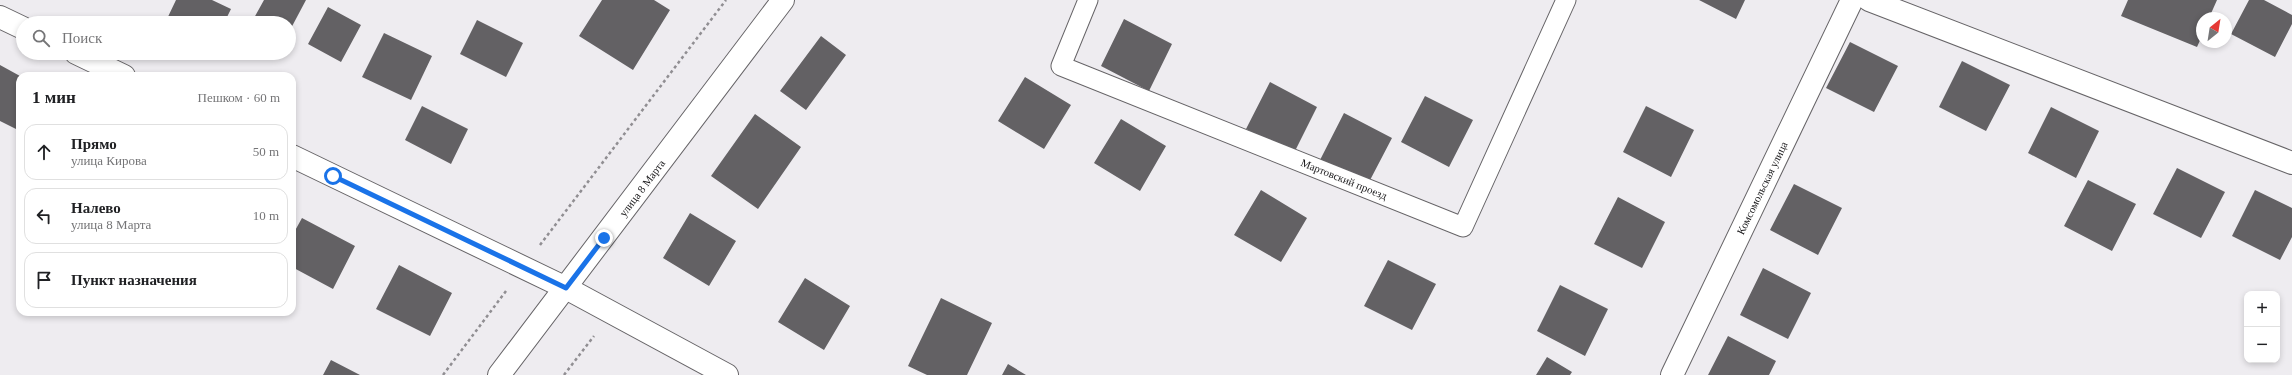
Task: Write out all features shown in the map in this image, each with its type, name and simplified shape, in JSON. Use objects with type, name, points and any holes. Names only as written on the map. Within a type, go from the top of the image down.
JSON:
[{"type":"street","name":"улица 8 Марта","points":[[499,375],[783,0]]},
{"type":"street","name":"Комсомольская улица","points":[[1672,375],[1852,0]]},
{"type":"street","points":[[1869,0],[2292,163]]},
{"type":"street","points":[[0,16],[16,24]]},
{"type":"street","points":[[91,60],[116,72]]},
{"type":"street","points":[[296,158],[566,288],[727,375]]},
{"type":"lane","name":"Мартовский проезд","points":[[1088,0],[1061,66],[1463,227],[1566,0]]},
{"type":"path","points":[[443,375],[726,0]]},
{"type":"path","points":[[564,375],[612,312]]},
{"type":"building","points":[[176,0],[212,0],[231,9],[228,16],[168,16]]},
{"type":"building","points":[[264,0],[306,0],[296,19],[296,16],[255,16]]},
{"type":"building","points":[[602,0],[654,0],[670,10],[633,70],[579,36]]},
{"type":"building","points":[[1699,0],[1745,0],[1736,19]]},
{"type":"building","points":[[2128,0],[2217,0],[2212,12],[2196,12],[2196,47],[2121,16]]},
{"type":"building","points":[[2249,0],[2264,0],[2292,15],[2292,24],[2275,57],[2232,35]]},
{"type":"building","points":[[328,7],[361,25],[341,62],[308,44]]},
{"type":"building","points":[[1124,19],[1172,44],[1149,91],[1101,66]]},
{"type":"building","points":[[477,20],[523,43],[506,77],[460,54]]},
{"type":"building","points":[[384,33],[432,56],[411,100],[362,77]]},
{"type":"building","points":[[821,36],[846,55],[806,110],[780,91]]},
{"type":"building","points":[[1850,42],[1898,66],[1874,112],[1826,88]]},
{"type":"building","points":[[1962,61],[2010,85],[1986,131],[1939,107]]},
{"type":"building","points":[[0,65],[16,74],[16,129],[0,121]]},
{"type":"building","points":[[1025,77],[1071,105],[1044,149],[998,121]]},
{"type":"building","points":[[1270,82],[1317,107],[1294,153],[1246,129]]},
{"type":"building","points":[[1425,96],[1473,120],[1449,167],[1401,142]]},
{"type":"building","points":[[422,106],[468,129],[451,164],[405,140]]},
{"type":"building","points":[[1646,106],[1694,130],[1671,177],[1623,152]]},
{"type":"building","points":[[2051,107],[2099,131],[2076,178],[2028,153]]},
{"type":"building","points":[[1344,113],[1392,138],[1368,184],[1320,160]]},
{"type":"building","points":[[755,114],[801,147],[758,209],[711,176]]},
{"type":"building","points":[[1121,119],[1166,146],[1140,191],[1094,163]]},
{"type":"building","points":[[2177,168],[2225,192],[2201,238],[2153,214]]},
{"type":"building","points":[[2088,180],[2136,204],[2112,251],[2064,226]]},
{"type":"building","points":[[1794,184],[1842,208],[1818,255],[1770,230]]},
{"type":"building","points":[[1261,190],[1307,218],[1281,262],[1234,235]]},
{"type":"building","points":[[2255,190],[2292,208],[2292,237],[2280,260],[2232,236]]},
{"type":"building","points":[[1618,197],[1665,222],[1642,268],[1594,244]]},
{"type":"building","points":[[690,213],[736,241],[709,286],[663,258]]},
{"type":"building","points":[[302,218],[355,246],[333,289],[296,269],[296,229]]},
{"type":"building","points":[[1388,260],[1436,284],[1412,330],[1364,306]]},
{"type":"building","points":[[399,265],[452,293],[430,336],[376,309]]},
{"type":"building","points":[[1763,268],[1811,293],[1788,339],[1740,315]]},
{"type":"building","points":[[805,278],[850,306],[824,350],[778,322]]},
{"type":"building","points":[[1560,285],[1608,309],[1585,356],[1537,331]]},
{"type":"building","points":[[941,298],[992,323],[967,375],[927,375],[908,366]]},
{"type":"building","points":[[1728,336],[1776,361],[1769,375],[1708,375]]},
{"type":"building","points":[[1547,357],[1572,372],[1570,375],[1536,375]]},
{"type":"building","points":[[331,360],[360,375],[323,375]]},
{"type":"building","points":[[1008,364],[1026,375],[1002,375]]},
{"type":"route","points":[[333,176],[566,288],[604,238]]}]
